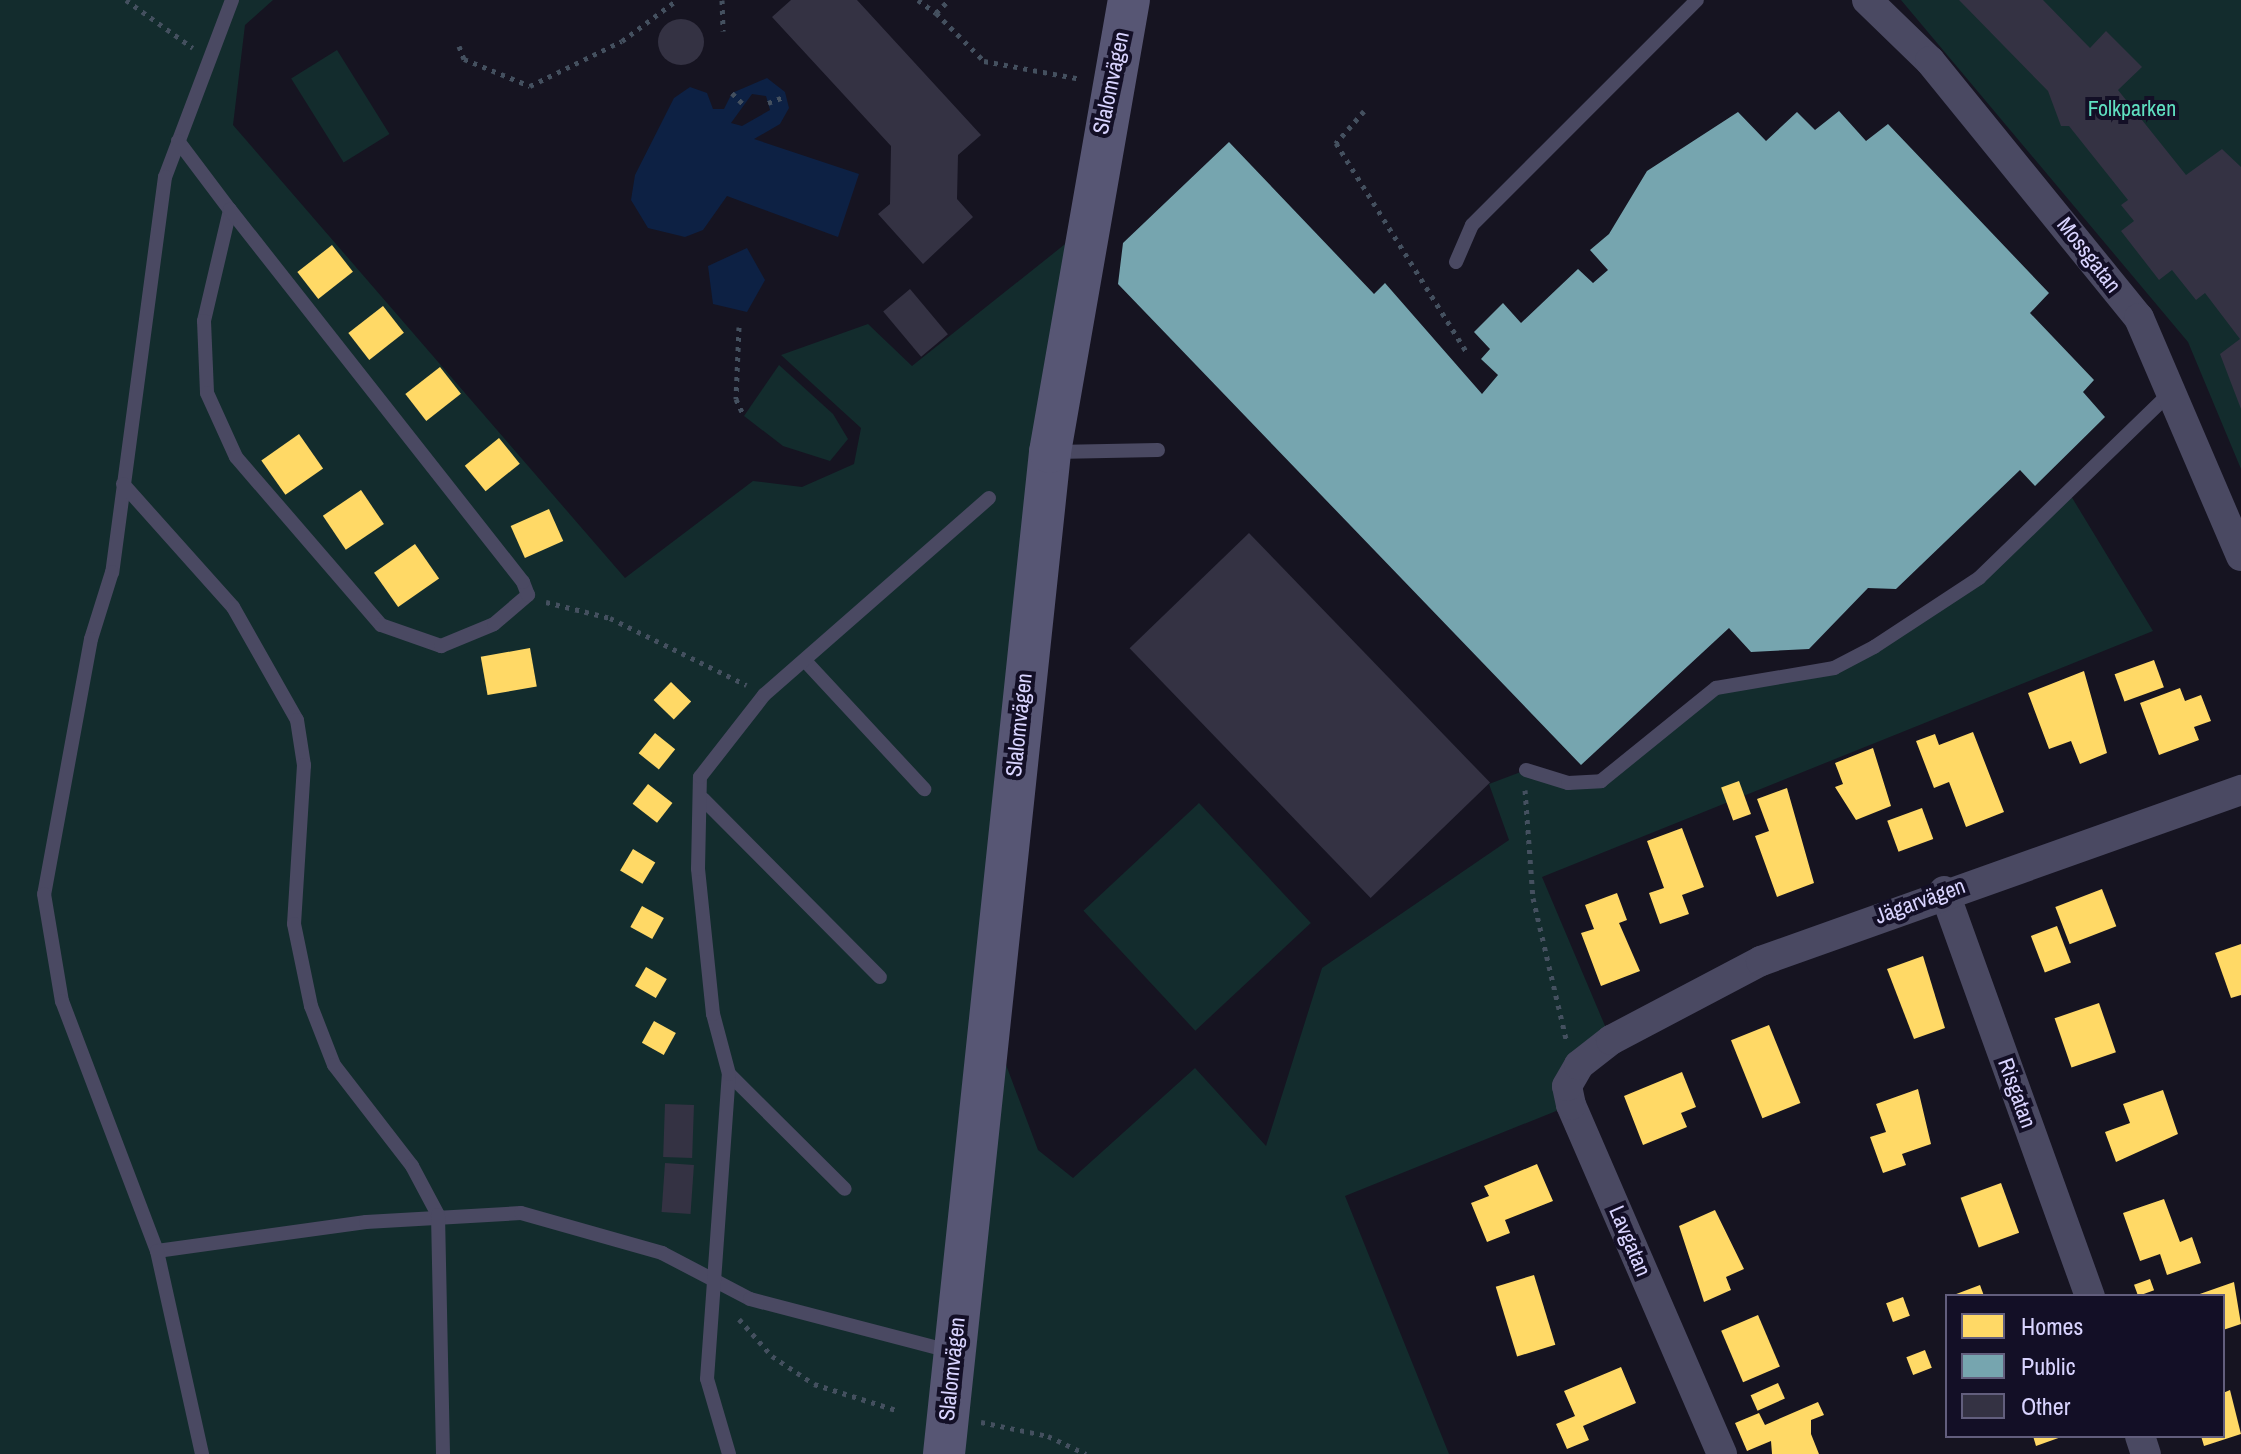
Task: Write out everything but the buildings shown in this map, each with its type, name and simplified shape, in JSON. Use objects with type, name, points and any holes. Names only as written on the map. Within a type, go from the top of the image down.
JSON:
[{"type":"street","name":"Slalomvägen","points":[[944,1454],[1050,452],[1111,84],[1129,0]]},
{"type":"street","name":"Mossgatan","points":[[1867,0],[1930,61],[2139,318],[2241,556]]},
{"type":"street","name":"Jägarvägen","points":[[1579,1065],[1611,1040],[1761,961],[1944,891],[2241,790]]},
{"type":"street","name":"Risgatan","points":[[1944,891],[2089,1294]]},
{"type":"street","name":"Lavgatan","points":[[1579,1065],[1567,1086],[1571,1105],[1722,1454]]},
{"type":"lane","points":[[202,1454],[157,1251],[62,1001],[44,894],[91,639],[112,572],[157,218],[178,141],[207,58],[232,0]]},
{"type":"lane","points":[[1456,262],[1472,225],[1697,0]]},
{"type":"lane","points":[[178,141],[528,595],[453,643],[418,640],[381,625],[260,493],[207,393],[204,321],[230,210]]},
{"type":"lane","points":[[1526,770],[1568,783],[1601,781],[1716,688],[1742,678],[1834,668],[1874,647],[1979,578],[2171,392]]},
{"type":"lane","points":[[1050,452],[1158,450]]},
{"type":"lane","points":[[123,484],[233,607],[297,720],[304,765],[294,924],[311,1006],[334,1065],[412,1166],[438,1215],[443,1454]]},
{"type":"lane","points":[[729,1454],[707,1379],[729,1074],[713,1014],[698,869],[703,799],[700,777],[764,695],[808,664],[905,566],[989,498]]},
{"type":"lane","points":[[808,664],[924,789]]},
{"type":"lane","points":[[703,799],[880,977]]},
{"type":"lane","points":[[729,1074],[845,1189]]},
{"type":"lane","points":[[157,1251],[438,1215],[521,1213],[596,1230],[713,1277],[750,1299],[954,1352]]},
{"type":"path","points":[[126,0],[207,58]]},
{"type":"path","points":[[459,46],[464,59],[530,86],[622,41],[677,0]]},
{"type":"path","points":[[722,0],[723,31]]},
{"type":"path","points":[[918,0],[936,13],[984,61],[1111,84]]},
{"type":"path","points":[[936,13],[949,0]]},
{"type":"path","points":[[732,93],[744,105]]},
{"type":"path","points":[[768,103],[786,96]]},
{"type":"path","points":[[1364,111],[1336,143],[1467,353]]},
{"type":"path","points":[[739,327],[736,399],[744,416]]},
{"type":"path","points":[[528,595],[695,654],[764,695]]},
{"type":"path","points":[[1526,770],[1522,819],[1533,898],[1559,1023],[1579,1065]]},
{"type":"path","points":[[772,1356],[828,1391],[896,1410]]},
{"type":"path","points":[[970,1420],[1048,1436],[1086,1454]]},
{"type":"green space","points":[[0,0],[273,0],[245,25],[233,125],[625,578],[753,481],[802,487],[854,464],[861,428],[781,355],[868,324],[912,366],[1084,229],[987,1014],[1038,1150],[1073,1178],[1195,1068],[1266,1146],[1322,968],[1509,840],[1489,784],[1526,770],[1591,784],[1701,697],[1834,668],[1979,578],[2068,491],[2153,631],[1542,877],[1611,1040],[1571,1105],[1345,1196],[1449,1454],[0,1454]]},
{"type":"green space","name":"Folkparken","points":[[1901,0],[2241,0],[2241,469],[2188,342]]},
{"type":"green space","points":[[337,50],[389,134],[344,163],[291,79]]},
{"type":"green space","points":[[779,365],[833,414],[848,439],[830,461],[783,446],[744,416]]},
{"type":"green space","points":[[1199,803],[1311,923],[1195,1031],[1083,911]]},
{"type":"water","points":[[767,78],[785,92],[789,108],[780,124],[754,139],[859,174],[838,237],[727,196],[703,230],[685,237],[648,228],[631,200],[635,175],[674,98],[690,87],[707,93],[713,109],[724,109],[732,93]],"holes":[[[752,94],[766,96],[770,110],[742,126],[731,123]]]},
{"type":"water","points":[[747,248],[765,280],[747,312],[713,304],[708,266]]}]
